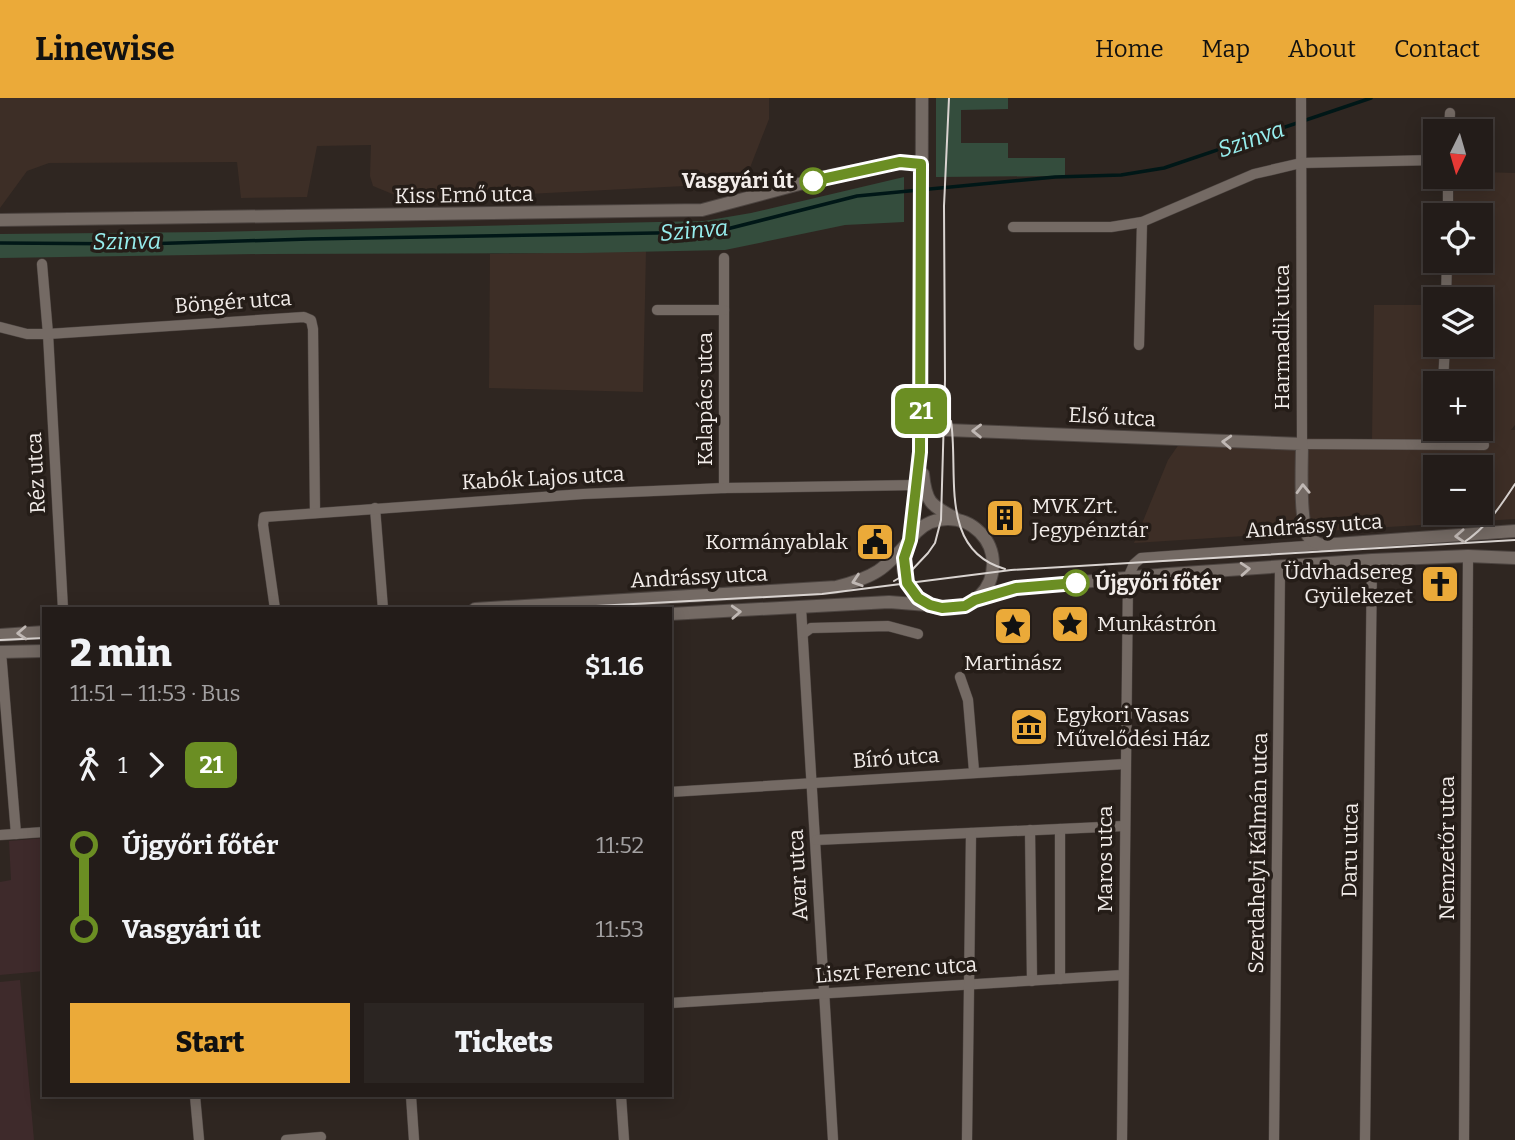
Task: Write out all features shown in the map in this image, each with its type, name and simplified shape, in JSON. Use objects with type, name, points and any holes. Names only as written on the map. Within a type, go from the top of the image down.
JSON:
[{"type":"street","points":[[920,452],[928,499],[940,511],[977,530],[985,538],[992,557],[991,576],[984,591],[975,600],[954,608],[930,605],[918,598],[905,576],[904,558],[910,540],[921,429],[922,98]]},
{"type":"street","name":"Harmadik utca","points":[[1301,104],[1302,444],[1307,540]]},
{"type":"street","points":[[1450,113],[1450,119]]},
{"type":"street","points":[[1013,227],[1111,226],[1142,222],[1254,174],[1301,163],[1423,160]]},
{"type":"street","name":"Kiss Ernő utca","points":[[0,220],[702,210],[833,175],[900,162],[921,164]]},
{"type":"street","points":[[1139,345],[1142,222]]},
{"type":"street","name":"Kalapács utca","points":[[724,258],[724,488]]},
{"type":"street","name":"Réz utca","points":[[42,264],[63,607]]},
{"type":"street","name":"Kalapács utca","points":[[657,310],[724,310]]},
{"type":"street","name":"Böngér utca","points":[[48,334],[304,317],[311,320],[315,513]]},
{"type":"street","points":[[0,327],[27,334],[48,334]]},
{"type":"street","name":"Első utca","points":[[921,429],[1302,444]]},
{"type":"street","points":[[1302,444],[1484,445]]},
{"type":"street","name":"Kabók Lajos utca","points":[[275,607],[264,517],[724,488],[917,485]]},
{"type":"street","points":[[375,508],[383,607]]},
{"type":"street","points":[[910,540],[933,522],[949,519],[964,522]]},
{"type":"street","name":"Andrássy utca","points":[[1128,578],[1133,564],[1141,558],[1307,540],[1322,545],[1515,531]]},
{"type":"street","name":"Andrássy utca","points":[[507,607],[836,587],[864,580],[881,570],[910,540]]},
{"type":"street","points":[[1296,565],[1303,558],[1307,540]]},
{"type":"street","name":"Andrássy utca","points":[[975,600],[1016,588],[1128,578],[1372,560],[1468,556],[1515,558]]},
{"type":"street","name":"Nemzetőr utca","points":[[1464,1140],[1468,556]]},
{"type":"street","name":"Daru utca","points":[[1365,1140],[1372,560]]},
{"type":"street","name":"Szerdahelyi Kálmán utca","points":[[1274,1140],[1280,567]]},
{"type":"street","name":"Maros utca","points":[[1122,1140],[1128,578]]},
{"type":"street","name":"Andrássy utca","points":[[672,614],[803,611],[889,602],[930,605]]},
{"type":"street","name":"Avar utca","points":[[803,611],[833,1140]]},
{"type":"street","points":[[804,633],[811,628],[888,626],[918,634]]},
{"type":"street","points":[[0,635],[42,632]]},
{"type":"street","points":[[16,834],[1,652],[42,651]]},
{"type":"street","points":[[960,677],[968,700],[974,771]]},
{"type":"street","name":"Bíró utca","points":[[672,792],[974,771],[1125,764]]},
{"type":"street","points":[[816,839],[1124,826]]},
{"type":"street","points":[[1060,829],[1060,979]]},
{"type":"street","points":[[1030,830],[1032,981]]},
{"type":"street","points":[[0,835],[42,832]]},
{"type":"street","points":[[967,1140],[971,832]]},
{"type":"street","name":"Liszt Ferenc utca","points":[[672,1003],[1123,975]]},
{"type":"street","points":[[195,1097],[199,1140]]},
{"type":"street","points":[[411,1097],[414,1140]]},
{"type":"street","points":[[621,1097],[624,1140]]},
{"type":"street","points":[[286,1140],[321,1137]]},
{"type":"shaded area","points":[[0,98],[769,98],[769,119],[744,183],[407,200],[373,186],[370,176],[371,145],[317,146],[307,197],[241,198],[237,162],[49,163],[27,171],[0,208]]},
{"type":"shaded area","points":[[1493,172],[1515,173],[1515,425],[1511,430],[1515,430],[1515,519],[1493,520],[1493,455],[1423,455],[1423,525],[1134,543],[1168,460],[1184,437],[1372,439],[1374,305],[1423,305],[1423,357],[1493,357],[1493,287],[1451,287],[1452,273],[1493,273],[1493,203],[1453,203],[1454,189],[1493,189]]},
{"type":"shaded area","points":[[646,251],[643,392],[489,388],[490,254]]},
{"type":"shaded area","points":[[42,838],[42,971],[0,975],[0,882],[11,880],[9,841]]},
{"type":"shaded area","points":[[20,980],[34,1140],[0,1140],[0,982]]},
{"type":"green space","points":[[936,98],[1008,98],[1008,109],[961,110],[961,143],[1008,143],[1008,158],[1065,158],[1065,176],[936,177]]},
{"type":"green space","points":[[904,177],[904,222],[845,225],[725,250],[0,258],[0,234],[704,221],[751,213]]},
{"type":"waterway","name":"Szinva","points":[[0,243],[143,244],[715,232],[857,196],[1055,177],[1121,175],[1164,168],[1371,98]]},
{"type":"tram line","points":[[894,581],[911,571],[928,553],[935,543],[941,520],[945,380],[944,206],[949,98]]},
{"type":"tram line","points":[[951,421],[954,486],[961,528],[969,545],[984,559],[1005,569]]},
{"type":"tram line","points":[[1463,543],[1486,524],[1515,484]]},
{"type":"tram line","points":[[578,607],[822,594],[1011,570],[1515,540]]},
{"type":"tram line","points":[[0,640],[42,638]]},
{"type":"bus line","name":"21","points":[[813,181],[900,162],[921,164],[920,452],[910,540],[903,567],[907,583],[918,598],[930,605],[954,608],[1016,588],[1076,583]]},
{"type":"place","name":"Vasgyári út","points":[[813,181]]},
{"type":"place","name":"MVK Zrt. Jegypénztár","points":[[1005,518]]},
{"type":"place","name":"Kormányablak","points":[[875,542]]},
{"type":"place","name":"Újgyőri főtér","points":[[1076,583]]},
{"type":"place","name":"Üdvhadsereg Gyülekezet","points":[[1440,584]]},
{"type":"place","name":"Munkástrón","points":[[1070,624]]},
{"type":"place","name":"Martinász","points":[[1013,626]]},
{"type":"place","name":"Egykori Vasas Művelődési Ház","points":[[1029,727]]}]
